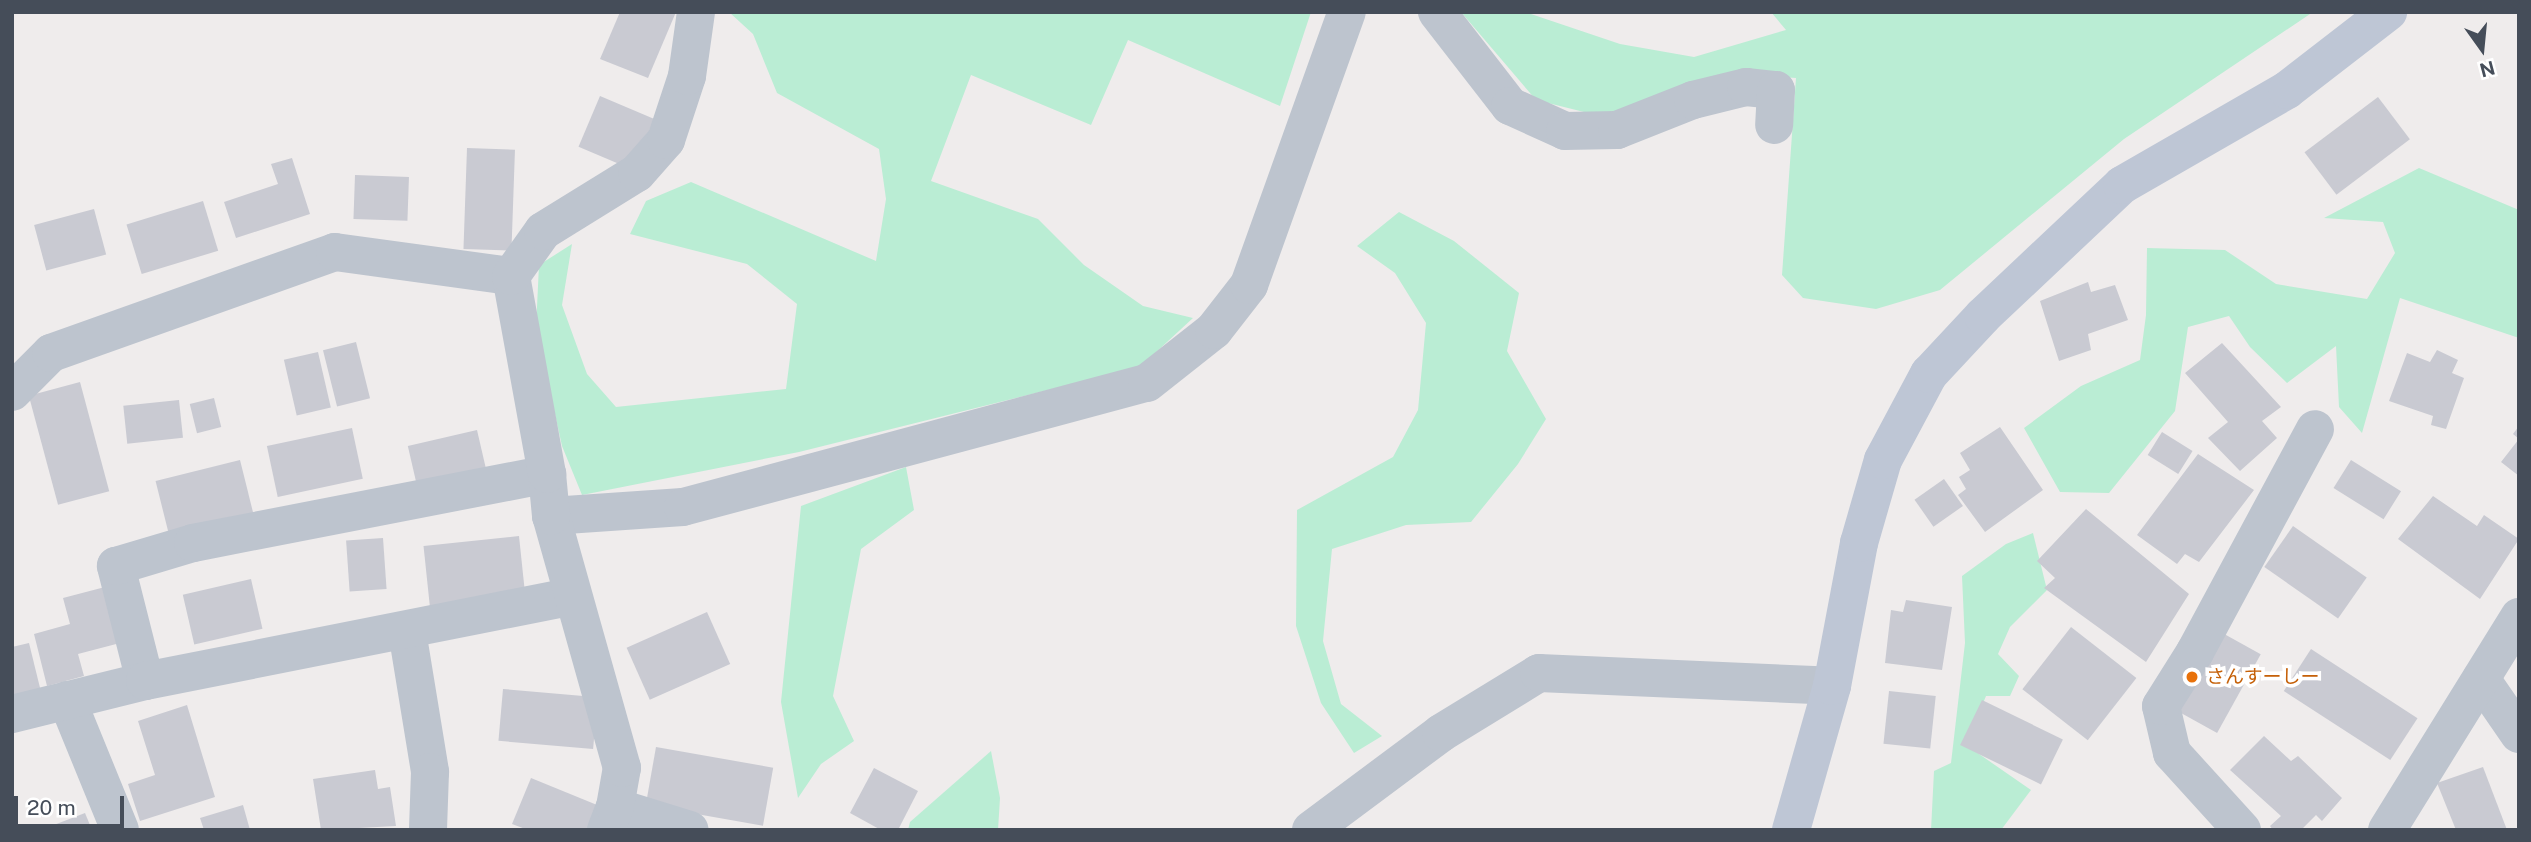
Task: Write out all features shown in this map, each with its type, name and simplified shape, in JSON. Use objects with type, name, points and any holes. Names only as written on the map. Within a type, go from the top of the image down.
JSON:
[{"type":"street","points":[[690,830],[611,819],[622,768],[600,681],[570,597],[551,516],[547,474],[511,276],[543,231],[637,173],[666,140],[687,76],[696,12]]},
{"type":"street","points":[[551,516],[683,507],[1147,383],[1214,330],[1250,285],[1347,12]]},
{"type":"street","points":[[1437,12],[1510,106],[1565,131],[1617,130],[1693,100],[1746,86],[1776,90],[1774,125]]},
{"type":"street","points":[[1791,830],[1832,686],[1859,543],[1883,460],[1929,374],[1983,316],[2122,185],[2287,90],[2388,12]]},
{"type":"street","points":[[12,392],[51,353],[335,252],[511,276]]},
{"type":"street","points":[[2242,830],[2172,753],[2161,706],[2195,652],[2315,429]]},
{"type":"street","points":[[145,681],[116,566],[232,535],[547,474]]},
{"type":"street","points":[[12,714],[145,681],[570,597]]},
{"type":"street","points":[[2387,830],[2519,617]]},
{"type":"street","points":[[407,631],[430,772],[428,830]]},
{"type":"street","points":[[1311,830],[1441,733],[1539,673],[1832,686]]},
{"type":"street","points":[[2481,679],[2519,734]]},
{"type":"street","points":[[67,700],[120,830]]},
{"type":"green space","points":[[729,12],[1311,12],[1280,106],[1128,40],[1091,125],[971,75],[931,181],[1038,219],[1084,265],[1143,306],[1193,318],[1140,367],[799,452],[582,495],[562,446],[536,328],[539,265],[572,244],[562,305],[587,374],[616,407],[786,389],[797,304],[747,264],[630,234],[646,201],[691,182],[876,261],[886,199],[879,149],[777,93],[753,34]]},
{"type":"green space","points":[[1461,12],[1525,12],[1620,44],[1694,57],[1786,30],[1771,12],[2313,12],[2124,139],[1940,290],[1876,309],[1803,298],[1782,275],[1796,78],[1755,75],[1600,116],[1536,100]]},
{"type":"green space","points":[[2419,168],[2519,210],[2519,338],[2400,298],[2362,433],[2339,407],[2336,346],[2287,383],[2250,347],[2229,316],[2188,327],[2175,411],[2109,493],[2060,492],[2024,428],[2081,386],[2140,360],[2146,315],[2147,248],[2225,250],[2276,284],[2367,299],[2395,253],[2383,222],[2324,218]]},
{"type":"green space","points":[[1399,212],[1454,241],[1519,293],[1507,351],[1546,419],[1518,464],[1471,522],[1406,525],[1332,549],[1323,641],[1341,704],[1382,736],[1354,753],[1321,703],[1296,626],[1297,510],[1393,457],[1418,410],[1426,323],[1395,273],[1357,246]]},
{"type":"green space","points":[[906,467],[914,510],[861,549],[833,696],[854,741],[821,764],[798,798],[781,702],[801,506]]},
{"type":"green space","points":[[2033,533],[2047,590],[2010,627],[1998,654],[2019,676],[2010,696],[1986,696],[1966,745],[2031,790],[2001,830],[1931,830],[1934,771],[1951,763],[1965,643],[1962,576],[2006,544]]},
{"type":"green space","points":[[991,751],[1000,798],[998,830],[908,830],[910,822]]},
{"type":"building","points":[[620,12],[676,12],[648,78],[600,59]]},
{"type":"building","points":[[600,96],[654,119],[633,170],[579,147]]},
{"type":"building","points":[[2378,97],[2410,139],[2336,195],[2305,152]]},
{"type":"building","points":[[467,148],[515,150],[511,251],[463,249]]},
{"type":"building","points":[[292,158],[310,214],[236,238],[224,202],[278,184],[271,164]]},
{"type":"building","points":[[355,175],[409,177],[407,221],[353,219]]},
{"type":"building","points":[[203,201],[218,251],[142,274],[126,224]]},
{"type":"building","points":[[94,209],[106,254],[46,270],[34,225]]},
{"type":"building","points":[[2088,282],[2091,292],[2115,285],[2128,320],[2088,334],[2091,350],[2059,361],[2040,301]]},
{"type":"building","points":[[356,342],[370,398],[337,407],[323,350]]},
{"type":"building","points":[[2222,343],[2281,407],[2262,421],[2277,438],[2240,471],[2208,438],[2228,422],[2185,373]]},
{"type":"building","points":[[2437,350],[2458,360],[2452,373],[2464,378],[2446,429],[2431,425],[2433,416],[2389,401],[2407,353],[2430,362]]},
{"type":"building","points":[[318,352],[331,408],[297,415],[284,360]]},
{"type":"building","points":[[80,382],[109,491],[58,505],[29,396]]},
{"type":"building","points":[[214,398],[221,427],[197,433],[190,404]]},
{"type":"building","points":[[179,400],[183,438],[127,444],[123,406]]},
{"type":"building","points":[[2519,426],[2519,439],[2513,434]]},
{"type":"building","points":[[2000,427],[2043,490],[1985,532],[1958,495],[1966,489],[1959,477],[1970,470],[1960,453]]},
{"type":"building","points":[[352,428],[363,479],[278,497],[267,446]]},
{"type":"building","points":[[477,430],[488,476],[418,492],[408,446]]},
{"type":"building","points":[[2162,432],[2193,451],[2178,474],[2148,455]]},
{"type":"building","points":[[2519,439],[2519,476],[2501,462]]},
{"type":"building","points":[[2198,454],[2254,490],[2199,562],[2185,554],[2177,564],[2137,535]]},
{"type":"building","points":[[240,460],[254,517],[170,538],[156,481]]},
{"type":"building","points":[[2351,460],[2401,491],[2384,519],[2334,488]]},
{"type":"building","points":[[1944,479],[1963,506],[1933,527],[1915,500]]},
{"type":"building","points":[[2433,496],[2477,526],[2484,515],[2519,539],[2480,599],[2398,539]]},
{"type":"building","points":[[2086,509],[2189,594],[2146,662],[2044,588],[2055,578],[2037,561]]},
{"type":"building","points":[[2293,526],[2367,578],[2338,619],[2264,567]]},
{"type":"building","points":[[519,536],[525,597],[430,607],[424,546]]},
{"type":"building","points":[[383,538],[387,589],[350,591],[346,541]]},
{"type":"building","points":[[251,579],[262,629],[194,644],[183,595]]},
{"type":"building","points":[[105,587],[120,643],[78,654],[84,676],[47,686],[34,634],[70,624],[63,598]]},
{"type":"building","points":[[1906,600],[1952,607],[1942,670],[1885,663],[1891,610],[1903,612]]},
{"type":"building","points":[[707,612],[730,664],[650,700],[627,648]]},
{"type":"building","points":[[2071,627],[2136,678],[2088,740],[2022,689]]},
{"type":"building","points":[[2217,630],[2261,654],[2217,733],[2173,709]]},
{"type":"building","points":[[29,643],[42,696],[12,704],[12,647]]},
{"type":"building","points":[[2311,649],[2418,718],[2390,760],[2284,691]]},
{"type":"building","points":[[503,689],[598,697],[593,749],[498,741]]},
{"type":"building","points":[[1889,691],[1936,696],[1930,749],[1883,744]]},
{"type":"building","points":[[1982,700],[2063,739],[2041,784],[1960,745]]},
{"type":"building","points":[[187,705],[215,797],[140,821],[128,784],[155,775],[138,721]]},
{"type":"building","points":[[2264,736],[2291,761],[2298,756],[2342,798],[2322,821],[2316,815],[2301,830],[2273,830],[2270,826],[2281,816],[2230,770]]},
{"type":"building","points":[[656,747],[773,768],[763,826],[646,805]]},
{"type":"building","points":[[2483,767],[2507,830],[2456,830],[2437,783]]},
{"type":"building","points":[[874,768],[918,791],[898,830],[881,830],[850,813]]},
{"type":"building","points":[[375,770],[378,789],[390,787],[396,826],[321,830],[313,779]]},
{"type":"building","points":[[531,778],[602,807],[592,830],[528,830],[512,824]]},
{"type":"building","points":[[243,805],[250,830],[204,830],[200,818]]},
{"type":"building","points":[[85,813],[92,830],[46,828]]},
{"type":"place","name":"さんすーしー","points":[[2192,677]]}]
